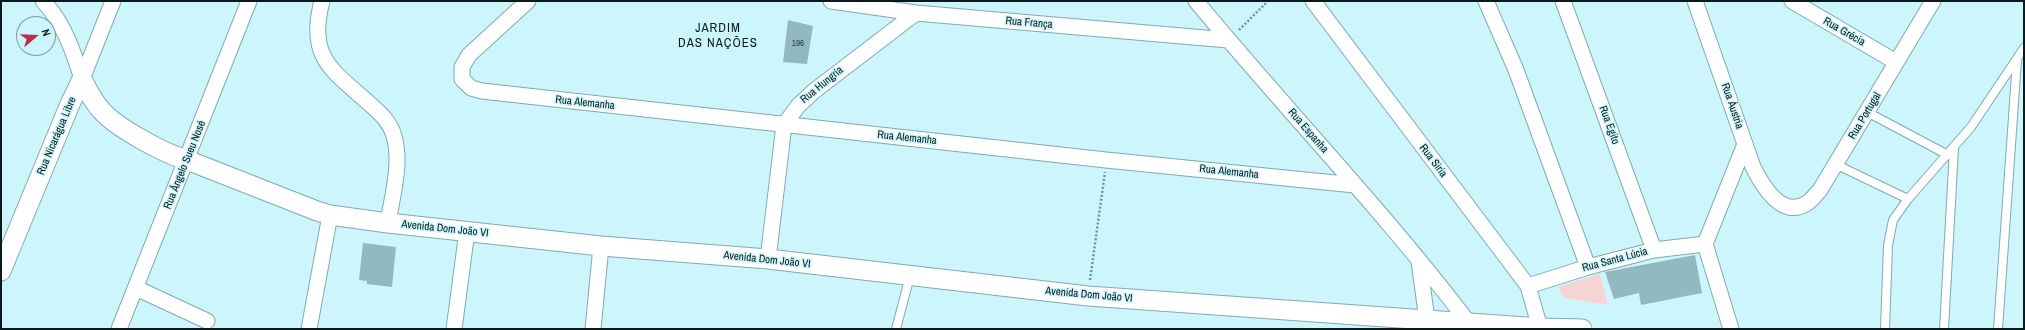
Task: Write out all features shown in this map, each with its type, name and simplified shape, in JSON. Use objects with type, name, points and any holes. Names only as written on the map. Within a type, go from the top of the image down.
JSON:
[{"type":"street","name":"Avenida Dom João VI","points":[[43,1],[54,13],[70,45],[82,79],[94,101],[102,111],[115,122],[175,157],[188,160],[330,215],[388,223],[601,246],[768,259],[1088,296],[1378,322],[1468,322],[1540,328],[1582,329]]},
{"type":"street","name":"Rua Nicarágua Libre","points":[[1,271],[70,104],[82,79],[113,1]]},
{"type":"street","name":"Rua Ângelo Sueu Nosé","points":[[118,329],[188,160],[250,1]]},
{"type":"street","points":[[322,1],[316,31],[319,48],[327,63],[384,117],[394,135],[397,149],[397,165],[388,223]]},
{"type":"street","name":"Rua Alemanha","points":[[528,1],[469,55],[462,67],[462,79],[471,88],[482,91],[784,125],[1355,185]]},
{"type":"street","name":"Rua França","points":[[831,1],[916,13],[1228,40]]},
{"type":"street","name":"Rua Espanha","points":[[1196,1],[1228,40],[1355,185],[1468,322]]},
{"type":"street","name":"Rua Siria","points":[[1313,1],[1528,286],[1540,328]]},
{"type":"street","points":[[1486,1],[1516,70],[1588,267]]},
{"type":"street","name":"Rua Egito","points":[[1563,1],[1654,250]]},
{"type":"street","name":"Rua Áustria","points":[[1695,1],[1745,144],[1763,187],[1780,204]]},
{"type":"street","name":"Rua Grécia","points":[[1792,1],[1896,62]]},
{"type":"street","name":"Rua Portugal","points":[[1780,204],[1794,207],[1807,204],[1820,190],[1933,1]]},
{"type":"street","name":"Rua Hungria","points":[[768,259],[784,125],[798,106],[814,91],[916,13]]},
{"type":"street","points":[[1731,329],[1705,244],[1745,144]]},
{"type":"street","points":[[309,329],[330,215]]},
{"type":"street","points":[[454,329],[467,231]]},
{"type":"street","name":"Rua Santa Lúcia","points":[[1528,286],[1588,267],[1654,250],[1705,244]]},
{"type":"street","points":[[593,329],[601,246]]},
{"type":"street","points":[[1419,261],[1437,323]]},
{"type":"street","points":[[136,288],[207,321]]},
{"type":"lane","points":[[1885,329],[1889,232],[1893,220],[1908,199],[1971,127],[2024,48]]},
{"type":"lane","points":[[1998,329],[2017,59]]},
{"type":"lane","points":[[1867,112],[1951,151]]},
{"type":"lane","points":[[1944,329],[1951,151]]},
{"type":"lane","points":[[1835,164],[1908,199]]},
{"type":"lane","points":[[896,329],[910,276]]},
{"type":"path","points":[[1228,40],[1268,1]]},
{"type":"path","points":[[1088,296],[1106,160]]},
{"type":"shaded area","points":[[1600,274],[1608,305],[1564,298],[1558,287]]},
{"type":"building","points":[[788,20],[813,26],[807,64],[783,62]]},
{"type":"building","points":[[363,243],[396,247],[392,287],[367,284],[367,281],[359,280]]},
{"type":"building","points":[[1695,255],[1702,293],[1641,305],[1639,293],[1614,299],[1605,272]]},
{"type":"district","name":"JARDIM DAS NAÇÕES","points":[[718,36]]}]
